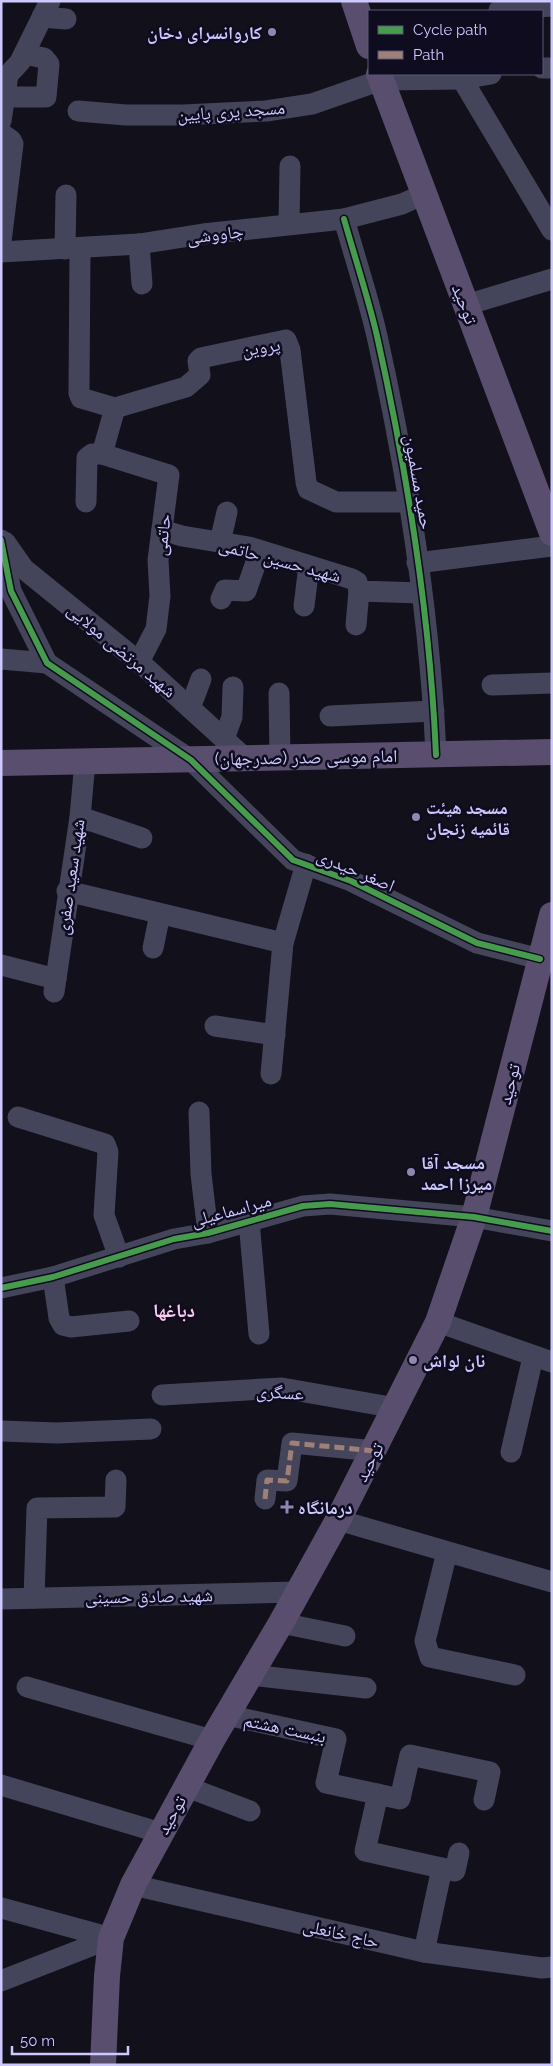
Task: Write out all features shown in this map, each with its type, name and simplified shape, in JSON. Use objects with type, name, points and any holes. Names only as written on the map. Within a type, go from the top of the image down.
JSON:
[{"type":"main road","points":[[354,1],[368,43]]},
{"type":"main road","name":"توحید","points":[[380,77],[552,533]]},
{"type":"main road","name":"(صدرجهان) امام موسی صدر","points":[[1,763],[552,752]]},
{"type":"main road","name":"توحید","points":[[103,2065],[107,1976],[111,1938],[132,1885],[212,1740],[282,1623],[338,1520],[375,1451],[438,1322],[474,1217],[552,915]]},
{"type":"street","points":[[498,7],[552,6]]},
{"type":"street","points":[[1,121],[5,97],[5,75],[24,54],[46,9],[66,19]]},
{"type":"street","points":[[5,97],[46,96],[49,64],[44,58],[24,54]]},
{"type":"street","name":"مسجد یری پایین","points":[[78,111],[126,115],[183,115],[266,111],[312,104],[380,77],[462,79],[485,75]]},
{"type":"street","points":[[462,79],[552,230]]},
{"type":"street","points":[[1,133],[11,140],[13,144],[3,202],[1,242]]},
{"type":"street","points":[[289,224],[290,166]]},
{"type":"street","name":"چاووشی","points":[[1,252],[139,244],[289,224],[344,219],[402,204],[424,194]]},
{"type":"street","points":[[66,195],[72,248],[79,394],[81,398],[115,408],[102,454],[92,454],[87,458],[86,502]]},
{"type":"street","name":"حمید مسلمیون","points":[[344,219],[376,335],[408,502],[422,593],[434,711],[436,755]]},
{"type":"street","points":[[139,244],[142,284]]},
{"type":"street","points":[[466,305],[552,280]]},
{"type":"street","name":"پروین","points":[[115,408],[186,387],[200,376],[198,361],[201,358],[286,340],[290,350],[308,489],[336,502],[408,502]]},
{"type":"street","name":"حاتمی","points":[[102,454],[169,475],[158,560],[160,596],[156,628],[139,662]]},
{"type":"street","points":[[220,542],[227,512]]},
{"type":"street","name":"شهید حسین حاتمی","points":[[162,530],[182,536],[260,550],[352,579],[357,582],[359,591],[422,593]]},
{"type":"street","points":[[1,539],[11,591],[47,663]]},
{"type":"street","name":"شهید مرتضی مولایی","points":[[1,539],[24,569],[139,662],[246,759]]},
{"type":"street","points":[[417,562],[552,546]]},
{"type":"street","points":[[221,600],[225,590],[246,592],[260,550]]},
{"type":"street","points":[[304,606],[309,566]]},
{"type":"street","points":[[356,625],[359,591]]},
{"type":"street","points":[[1,659],[47,663]]},
{"type":"street","name":"اصغر حیدری","points":[[47,663],[191,760],[293,860],[351,881],[477,943],[540,959]]},
{"type":"street","points":[[190,708],[202,679]]},
{"type":"street","points":[[492,685],[552,683]]},
{"type":"street","points":[[224,739],[232,717],[233,687]]},
{"type":"street","points":[[279,693],[280,758]]},
{"type":"street","points":[[330,716],[434,711]]},
{"type":"street","name":"شهید سعید صفری","points":[[1,966],[55,985],[67,891],[80,817],[85,762]]},
{"type":"street","points":[[80,817],[142,838]]},
{"type":"street","points":[[271,1074],[283,943],[290,913],[306,864]]},
{"type":"street","points":[[67,891],[283,943]]},
{"type":"street","points":[[153,948],[160,914]]},
{"type":"street","points":[[215,1026],[274,1035]]},
{"type":"street","points":[[199,1112],[201,1174],[208,1233]]},
{"type":"street","points":[[18,1117],[105,1144],[108,1152],[104,1215],[119,1257]]},
{"type":"street","name":"میراسماعیلی","points":[[1,1288],[53,1277],[174,1239],[208,1233],[303,1206],[330,1204],[474,1217],[552,1231]]},
{"type":"street","points":[[249,1221],[259,1334]]},
{"type":"street","points":[[53,1277],[59,1318],[63,1325],[71,1328],[130,1321]]},
{"type":"street","points":[[438,1322],[542,1360],[510,1452]]},
{"type":"street","name":"عسگری","points":[[162,1395],[282,1388],[396,1408]]},
{"type":"street","points":[[1,1431],[57,1434],[151,1429]]},
{"type":"street","points":[[265,1499],[267,1480],[287,1481],[292,1443],[375,1451]]},
{"type":"street","points":[[34,1598],[37,1508],[115,1507],[116,1480]]},
{"type":"street","points":[[338,1520],[552,1582]]},
{"type":"street","points":[[447,1552],[425,1641],[430,1657],[515,1675]]},
{"type":"street","name":"شهید صادق حسینی","points":[[1,1599],[298,1592]]},
{"type":"street","points":[[282,1623],[345,1636]]},
{"type":"street","points":[[251,1675],[366,1688]]},
{"type":"street","points":[[27,1687],[212,1740]]},
{"type":"street","name":"بنبست هشتم","points":[[227,1715],[336,1739],[326,1783],[400,1800],[410,1755],[490,1772],[484,1800]]},
{"type":"street","points":[[1,1785],[161,1833]]},
{"type":"street","points":[[187,1787],[250,1811]]},
{"type":"street","points":[[378,1794],[365,1851],[455,1871],[459,1853]]},
{"type":"street","points":[[424,1952],[442,1868]]},
{"type":"street","name":"حاج خانعلی","points":[[132,1885],[424,1952],[552,1968]]},
{"type":"street","points":[[1,1908],[111,1938]]},
{"type":"street","points":[[1,1981],[111,1938]]},
{"type":"marked path","points":[[265,1499],[267,1480],[287,1481],[292,1443],[375,1451]]},
{"type":"cycle path","points":[[344,219],[377,336],[407,491],[423,597],[436,755]]},
{"type":"cycle path","points":[[1,540],[11,591],[47,663],[191,760],[293,860],[351,881],[477,943],[540,959]]},
{"type":"cycle path","points":[[1,1288],[53,1277],[174,1239],[208,1233],[303,1206],[330,1204],[474,1217],[552,1231]]},
{"type":"place","name":"کاروانسرای دخان","points":[[272,32]]},
{"type":"place","name":"مسجد هیئت قائمیه زنجان","points":[[416,817]]},
{"type":"place","name":"مسجد آقا میرزا احمد","points":[[411,1172]]},
{"type":"place","name":"نان لواش","points":[[413,1360]]},
{"type":"place","name":"درمانگاه","points":[[287,1507]]},
{"type":"district","name":"دباغها","points":[[174,1310]]}]
